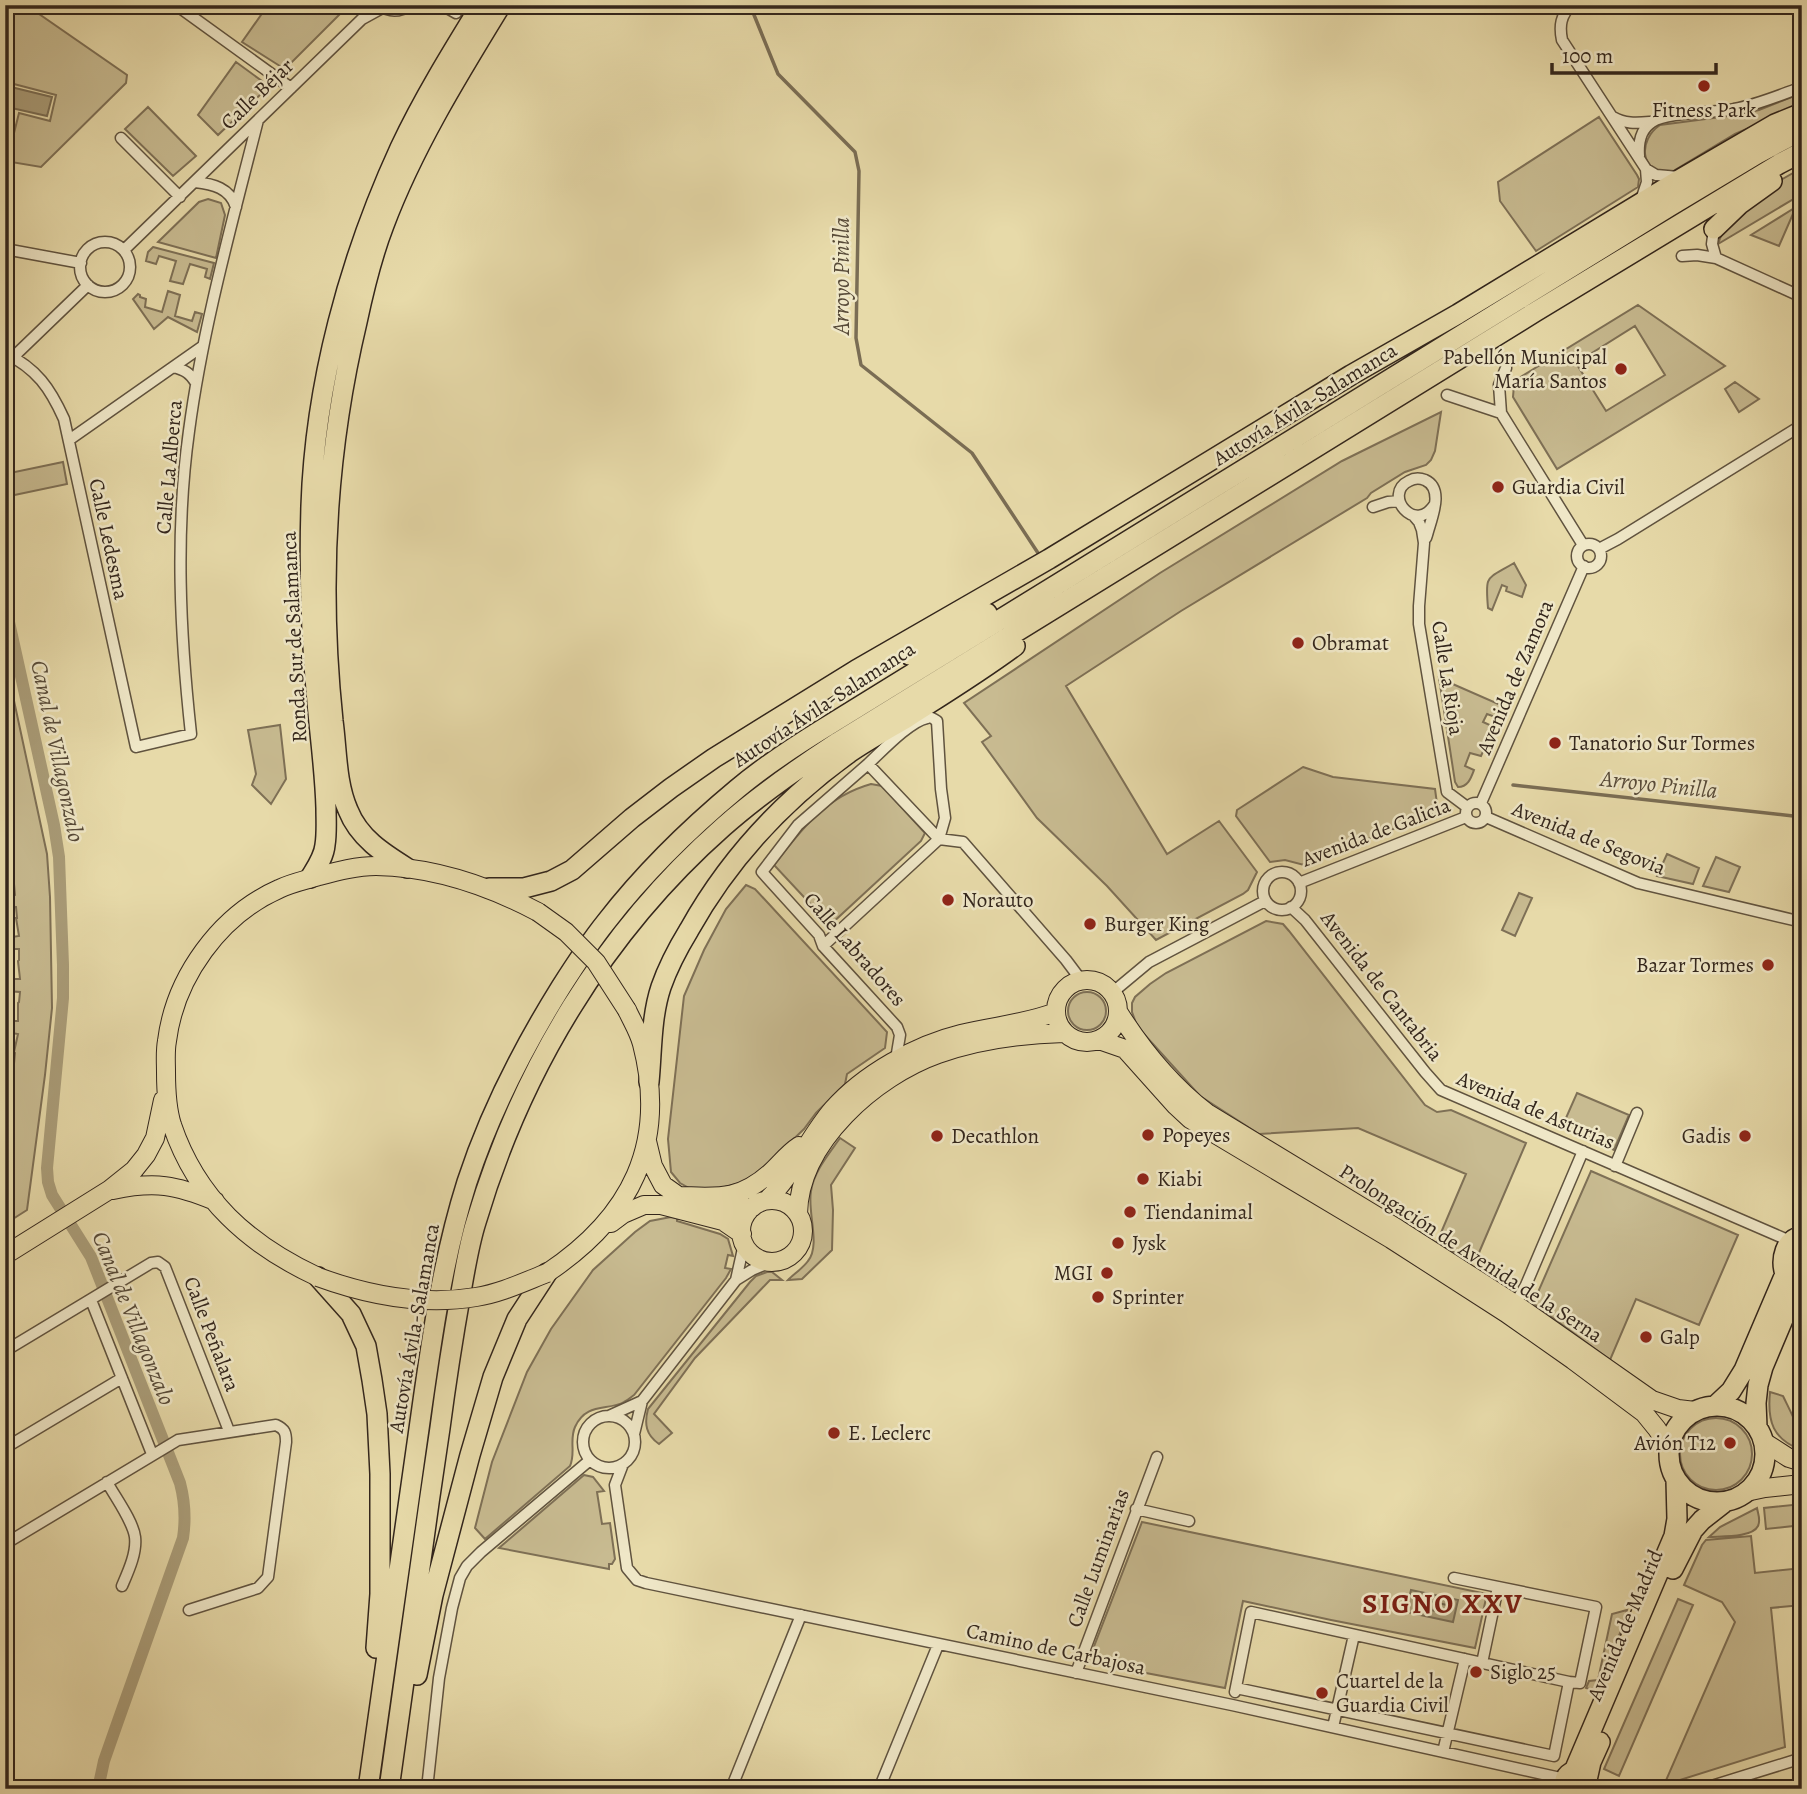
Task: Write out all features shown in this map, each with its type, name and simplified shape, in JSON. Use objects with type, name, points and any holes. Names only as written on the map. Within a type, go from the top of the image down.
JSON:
[{"type":"highway","name":"Ronda Sur de Salamanca","points":[[310,878],[325,847],[326,831],[311,591],[312,504],[328,365],[349,283],[400,149],[481,5]]},
{"type":"highway","name":"Ronda Sur de Salamanca","points":[[407,868],[377,849],[359,830],[348,811],[341,790],[331,697],[326,601],[329,500],[335,431],[345,370],[365,287],[384,225],[416,154],[501,5]]},
{"type":"highway","points":[[489,888],[524,888],[551,881],[572,870],[671,788],[714,758],[856,670],[1049,559],[1682,178],[1775,124],[1802,113]]},
{"type":"highway","name":"Autovía Ávila-Salamanca","points":[[368,1789],[433,1326],[456,1221],[468,1181],[505,1086],[536,1027],[605,923],[678,842],[738,787],[776,759],[1669,207],[1802,130]]},
{"type":"highway","name":"Autovía Ávila-Salamanca","points":[[390,1789],[454,1329],[475,1224],[506,1134],[555,1032],[592,974],[659,891],[721,828],[793,771],[1681,222],[1802,152]]},
{"type":"highway","points":[[1714,229],[1740,204],[1786,171],[1802,163]]},
{"type":"highway","points":[[1280,480],[1321,444]]},
{"type":"highway","points":[[714,758],[994,609],[1114,537],[1166,516]]},
{"type":"highway","points":[[649,1082],[654,1015],[661,988],[674,957],[717,885],[767,825],[805,788],[850,753],[973,677],[1040,628],[1105,588],[1135,560]]},
{"type":"highway","points":[[1760,1435],[1751,1420],[1734,1409],[1715,1406],[1695,1411],[1682,1420],[1673,1433],[1669,1448],[1670,1465],[1676,1480],[1689,1494],[1697,1498],[1725,1502],[1746,1492],[1756,1482],[1762,1470],[1765,1456],[1756,1410],[1757,1391],[1763,1367],[1795,1291],[1796,1279],[1782,1261],[1798,1236]]},
{"type":"highway","points":[[390,1789],[404,1748],[433,1595],[493,1377],[517,1319],[547,1273]]},
{"type":"highway","points":[[318,1277],[351,1314],[366,1346],[375,1402],[380,1474],[380,1594],[373,1696],[373,1756]]},
{"type":"highway","points":[[1715,1406],[1731,1391],[1796,1279]]},
{"type":"highway","name":"Avenida de Madrid","points":[[1577,1784],[1674,1536],[1676,1480]]},
{"type":"highway","name":"Avenida de Madrid","points":[[1577,1784],[1591,1762],[1684,1545],[1702,1520],[1725,1502]]},
{"type":"main road","points":[[599,1231],[622,1201],[636,1173],[647,1141],[651,1111],[649,1082],[641,1042],[614,988],[596,962],[566,932],[538,912],[489,888],[435,872],[374,866],[341,870],[279,889],[254,903],[217,934],[198,958],[181,989],[166,1041],[166,1086],[171,1122],[182,1149],[194,1173],[237,1226],[288,1263],[318,1277],[373,1294],[417,1301],[478,1297],[547,1273],[623,1214],[644,1205],[661,1205],[723,1221],[743,1239],[751,1253],[771,1262],[782,1261],[800,1246],[803,1224],[798,1214],[785,1202],[776,1200],[733,1210],[719,1210],[687,1202],[663,1185],[653,1166],[647,1141]]},
{"type":"main road","points":[[1081,980],[1093,980],[1104,984],[1113,992],[1119,1013],[1116,1025],[1109,1034],[1090,1042],[1077,1041],[1064,1033],[1056,1013],[1059,998],[1068,986],[1081,980]]},
{"type":"main road","points":[[743,1239],[742,1224],[746,1215],[777,1190],[808,1141],[834,1108],[896,1059],[929,1044],[961,1034],[1012,1025],[1056,1013]]},
{"type":"main road","points":[[1119,1013],[1139,1045],[1221,1130]]},
{"type":"main road","points":[[798,1214],[798,1202],[805,1175],[830,1132],[870,1093],[908,1067],[966,1046],[1037,1034],[1064,1033]]},
{"type":"main road","points":[[1099,1040],[1125,1049],[1190,1119],[1221,1130]]},
{"type":"main road","points":[[5,1255],[110,1191],[134,1170],[155,1138],[166,1086]]},
{"type":"main road","name":"Prolongación de Avenida de la Serna","points":[[1221,1130],[1398,1229],[1515,1304],[1652,1401],[1695,1411]]},
{"type":"main road","name":"Prolongación de Avenida de la Serna","points":[[1221,1130],[1506,1313],[1573,1360],[1644,1413],[1669,1448]]},
{"type":"main road","points":[[680,1196],[711,1198],[738,1193],[759,1181],[794,1149],[808,1141]]},
{"type":"main road","points":[[110,1191],[137,1184],[164,1185],[186,1189],[215,1201]]},
{"type":"main road","points":[[1760,1435],[1789,1458],[1802,1462]]},
{"type":"main road","points":[[1746,1492],[1802,1484]]},
{"type":"street","points":[[176,5],[291,88]]},
{"type":"street","name":"Calle Béjar","points":[[362,19],[368,5]]},
{"type":"street","points":[[381,6],[397,11],[411,5]]},
{"type":"street","points":[[442,5],[456,13]]},
{"type":"street","points":[[1571,5],[1563,14],[1559,28],[1562,40],[1646,169],[1656,175],[1682,178]]},
{"type":"street","name":"Calle Béjar","points":[[124,250],[362,19],[381,6]]},
{"type":"street","points":[[1611,116],[1630,123],[1651,122],[1668,117],[1735,109],[1802,87]]},
{"type":"street","name":"Calle La Alberca","points":[[136,747],[191,734],[182,637],[181,547],[189,434],[203,346],[258,120]]},
{"type":"street","points":[[1639,157],[1641,136],[1651,122]]},
{"type":"street","points":[[121,138],[180,197]]},
{"type":"street","points":[[1640,204],[1646,189],[1646,169]]},
{"type":"street","points":[[195,182],[211,183],[221,188],[233,198],[236,207]]},
{"type":"street","points":[[1714,229],[1712,244],[1716,258]]},
{"type":"street","points":[[110,242],[124,250],[131,266],[128,277],[121,286],[113,291],[102,292],[88,285],[82,274],[81,263],[85,252],[99,243],[110,242]]},
{"type":"street","points":[[5,250],[81,263]]},
{"type":"street","points":[[1682,256],[1716,258],[1802,297]]},
{"type":"street","points":[[8,358],[88,285]]},
{"type":"street","points":[[69,440],[203,346]]},
{"type":"street","name":"Calle Ledesma","points":[[8,358],[28,366],[39,376],[64,419],[136,747]]},
{"type":"street","points":[[173,367],[185,370],[192,375],[196,383]]},
{"type":"street","points":[[1506,368],[1499,385],[1501,413],[1583,545]]},
{"type":"street","points":[[1447,395],[1501,413]]},
{"type":"street","points":[[1600,549],[1802,425]]},
{"type":"street","points":[[1416,479],[1428,482],[1435,492],[1435,504],[1426,514],[1413,515],[1404,510],[1399,501],[1401,488],[1416,479]]},
{"type":"street","points":[[1373,507],[1399,501]]},
{"type":"street","name":"Calle La Rioja","points":[[1435,504],[1424,543],[1419,624],[1447,792],[1467,812]]},
{"type":"street","name":"Calle La Rioja","points":[[1413,515],[1419,522],[1424,543]]},
{"type":"street","points":[[1583,545],[1595,545],[1600,549],[1598,564],[1594,567],[1584,566],[1579,562],[1577,556],[1583,545]]},
{"type":"street","name":"Avenida de Zamora","points":[[1481,803],[1584,566]]},
{"type":"street","points":[[822,946],[939,839],[946,818],[941,789],[937,721],[932,718],[926,718],[904,730],[868,764],[939,839],[963,842],[1081,980]]},
{"type":"street","name":"Calle Labradores","points":[[868,764],[798,825],[762,872],[818,935],[822,946],[897,1027],[900,1044],[896,1059]]},
{"type":"street","points":[[1473,803],[1481,803],[1485,807],[1486,817],[1476,824],[1470,822],[1467,812],[1473,803]]},
{"type":"street","name":"Avenida de Galicia","points":[[1299,883],[1467,812]]},
{"type":"street","name":"Avenida de Segovia","points":[[1486,817],[1638,883],[1802,922]]},
{"type":"street","points":[[1290,873],[1299,883],[1299,899],[1292,907],[1280,910],[1265,901],[1262,889],[1271,874],[1290,873]]},
{"type":"street","points":[[1113,992],[1149,962],[1265,901]]},
{"type":"street","name":"Avenida de Cantabria","points":[[1292,907],[1306,920],[1440,1090]]},
{"type":"street","name":"Avenida de Asturias","points":[[1440,1090],[1615,1166],[1798,1236]]},
{"type":"street","name":"Avenida de Asturias","points":[[1615,1166],[1637,1113]]},
{"type":"street","points":[[1515,1304],[1526,1285],[1583,1151]]},
{"type":"street","points":[[736,1280],[743,1239]]},
{"type":"street","name":"Calle Peñalara","points":[[5,1351],[151,1263],[158,1262],[165,1267],[229,1431]]},
{"type":"street","points":[[595,1463],[608,1468],[616,1467],[632,1454],[642,1401],[736,1280],[771,1262]]},
{"type":"street","points":[[95,1297],[122,1378],[156,1452]]},
{"type":"street","points":[[5,1448],[122,1378]]},
{"type":"street","points":[[615,1485],[585,1452],[584,1436],[593,1421],[642,1401]]},
{"type":"street","points":[[609,1416],[624,1421],[634,1434]]},
{"type":"street","points":[[5,1544],[178,1440],[276,1425],[283,1428],[286,1433],[268,1577],[258,1587],[189,1610]]},
{"type":"street","name":"Calle Luminarias","points":[[1076,1673],[1157,1457]]},
{"type":"street","points":[[427,1789],[439,1678],[460,1578],[481,1552],[595,1463]]},
{"type":"street","name":"Camino de Carbajosa","points":[[623,1464],[615,1485],[627,1568],[637,1580],[1232,1705],[1577,1784]]},
{"type":"street","points":[[107,1482],[136,1538],[133,1557],[122,1586]]},
{"type":"street","points":[[1136,1509],[1189,1521]]},
{"type":"street","points":[[1232,1705],[1251,1612],[1580,1683],[1596,1607],[1454,1578]]},
{"type":"street","points":[[1482,1663],[1498,1587]]},
{"type":"street","points":[[731,1789],[801,1615]]},
{"type":"street","points":[[1333,1727],[1354,1635]]},
{"type":"street","points":[[879,1789],[938,1645]]},
{"type":"street","points":[[1443,1752],[1465,1659]]},
{"type":"street","points":[[1236,1688],[1554,1756],[1569,1682]]},
{"type":"street","points":[[1702,1789],[1802,1758]]},
{"type":"shaded area","points":[[5,5],[26,5],[127,75],[126,83],[41,167],[5,161],[5,131],[14,133],[19,113],[50,121],[56,95],[10,83],[5,99]]},
{"type":"shaded area","points":[[268,5],[349,5],[283,68],[242,42]]},
{"type":"shaded area","points":[[236,62],[265,84],[261,94],[218,135],[198,115]]},
{"type":"shaded area","points":[[1802,93],[1802,105],[1735,134],[1670,173],[1660,172],[1647,162],[1645,147],[1653,131],[1660,125],[1759,110]]},
{"type":"shaded area","points":[[148,107],[196,156],[173,176],[125,129]]},
{"type":"shaded area","points":[[1599,117],[1637,175],[1638,187],[1536,251],[1500,201],[1498,182]]},
{"type":"shaded area","points":[[1802,168],[1802,194],[1718,244],[1727,224],[1779,181]]},
{"type":"shaded area","points":[[208,199],[221,203],[225,215],[216,258],[158,242],[199,202]]},
{"type":"shaded area","points":[[1796,207],[1779,246],[1751,235]]},
{"type":"shaded area","points":[[153,247],[214,263],[210,279],[205,277],[207,269],[190,264],[183,284],[170,281],[176,261],[159,256],[156,264],[146,261],[148,252]]},
{"type":"shaded area","points":[[168,291],[180,295],[175,316],[192,321],[195,312],[202,314],[197,332],[168,317],[154,329],[133,299],[138,294],[146,299],[145,307],[162,312]]},
{"type":"shaded area","points":[[1638,305],[1725,366],[1557,469],[1513,397],[1514,385],[1519,378]],"holes":[[[1635,326],[1665,375],[1606,411],[1576,363]]]},
{"type":"shaded area","points":[[1735,382],[1759,399],[1739,412],[1725,389]]},
{"type":"shaded area","points":[[1441,412],[1435,451],[1426,465],[1405,472],[1066,686],[1167,854],[1219,821],[1257,872],[1243,894],[1156,940],[1107,886],[1037,818],[982,742],[991,736],[964,703],[1160,573],[1342,461]]},
{"type":"shaded area","points":[[63,462],[67,484],[5,497],[5,474]]},
{"type":"shaded area","points":[[1514,563],[1526,585],[1522,597],[1506,591],[1507,587],[1502,585],[1492,610],[1488,608],[1489,579]]},
{"type":"shaded area","points":[[5,659],[47,854],[52,1008],[27,1210],[5,1224],[5,1107],[12,1078],[5,1076],[5,1063],[14,1064],[18,1034],[5,1032],[5,1021],[18,1021],[20,992],[5,991],[5,979],[20,979],[19,949],[5,949],[5,938],[19,936],[16,907],[5,907],[5,897],[15,895],[11,866],[5,866],[5,855],[9,854],[5,840]]},
{"type":"shaded area","points":[[1439,678],[1503,706],[1498,718],[1487,714],[1483,722],[1494,727],[1481,756],[1470,753],[1465,766],[1474,770],[1469,782],[1461,787],[1455,782]]},
{"type":"shaded area","points":[[280,725],[286,779],[271,804],[252,785],[256,774],[248,730]]},
{"type":"shaded area","points":[[1303,767],[1333,777],[1435,789],[1438,811],[1304,865],[1285,860],[1270,862],[1236,816],[1237,810]]},
{"type":"shaded area","points":[[871,784],[882,786],[925,833],[921,841],[830,925],[774,865],[805,827],[827,806],[840,797]]},
{"type":"shaded area","points":[[1667,854],[1699,868],[1693,884],[1657,876]]},
{"type":"shaded area","points":[[1716,857],[1740,867],[1729,892],[1703,886]]},
{"type":"shaded area","points":[[746,885],[755,889],[887,1032],[885,1048],[847,1074],[845,1084],[804,1129],[751,1178],[713,1190],[689,1188],[680,1183],[671,1172],[668,1139],[684,996],[726,909]]},
{"type":"shaded area","points":[[1519,893],[1532,898],[1515,936],[1502,930]]},
{"type":"shaded area","points":[[1266,921],[1283,924],[1425,1105],[1437,1112],[1451,1110],[1526,1143],[1478,1255],[1473,1254],[1470,1261],[1437,1242],[1466,1174],[1358,1128],[1259,1134],[1200,1096],[1136,1023],[1132,1003],[1150,984]]},
{"type":"shaded area","points":[[1087,992],[1100,998],[1106,1011],[1100,1024],[1087,1030],[1074,1024],[1068,1011],[1074,998]]},
{"type":"shaded area","points":[[1577,1093],[1629,1115],[1614,1150],[1562,1127]]},
{"type":"shaded area","points":[[840,1138],[855,1148],[831,1185],[832,1250],[802,1279],[788,1280],[806,1264],[812,1254],[814,1237],[811,1191],[822,1163]]},
{"type":"shaded area","points":[[1591,1171],[1738,1235],[1699,1325],[1636,1299],[1610,1360],[1534,1304]]},
{"type":"shaded area","points":[[671,1217],[728,1239],[733,1256],[728,1255],[725,1268],[731,1269],[726,1278],[634,1395],[618,1405],[591,1410],[580,1419],[573,1432],[570,1466],[485,1539],[475,1528],[492,1462],[527,1372],[551,1329],[593,1270],[650,1221]]},
{"type":"shaded area","points":[[772,1272],[782,1280],[770,1280],[695,1358],[654,1414],[672,1433],[659,1444],[647,1429],[648,1409],[750,1282],[756,1276]]},
{"type":"shaded area","points":[[1770,1392],[1783,1396],[1798,1429],[1801,1450],[1784,1441],[1774,1428],[1770,1412]]},
{"type":"shaded area","points":[[1709,1418],[1723,1418],[1742,1428],[1752,1447],[1752,1461],[1742,1480],[1723,1490],[1709,1490],[1690,1480],[1680,1461],[1680,1447],[1690,1428]]},
{"type":"shaded area","points":[[584,1475],[593,1477],[604,1491],[597,1492],[602,1524],[610,1523],[615,1559],[609,1564],[609,1569],[499,1548]]},
{"type":"shaded area","points":[[1802,1504],[1802,1525],[1766,1529],[1764,1508]]},
{"type":"shaded area","points":[[1757,1508],[1759,1522],[1755,1530],[1736,1536],[1709,1537],[1720,1527]]},
{"type":"shaded area","points":[[1142,1522],[1487,1594],[1475,1648],[1243,1601],[1225,1688],[1088,1662]]},
{"type":"shaded area","points":[[1751,1536],[1755,1573],[1802,1568],[1802,1605],[1771,1608],[1785,1747],[1664,1785],[1735,1622],[1722,1602],[1684,1585],[1706,1540]]},
{"type":"shaded area","points":[[1678,1599],[1693,1605],[1619,1776],[1604,1769]]},
{"type":"shaded area","points":[[1627,1610],[1621,1631],[1595,1691],[1586,1688],[1589,1681],[1598,1680],[1612,1614]]},
{"type":"water","points":[[11,87],[52,97],[47,116],[7,107]]},
{"type":"water","points":[[1411,1590],[1458,1600],[1453,1622],[1406,1612]]},
{"type":"waterway","name":"Arroyo Pinilla","points":[[750,5],[778,74],[855,152],[859,171],[856,338],[861,365],[972,453],[1038,553]]},
{"type":"waterway","name":"Canal de Villagonzalo","points":[[5,604],[59,857],[63,998],[47,1168],[48,1182],[52,1195],[91,1257],[180,1483],[183,1497],[183,1538],[104,1761],[98,1789]]},
{"type":"waterway","name":"Arroyo Pinilla","points":[[1513,785],[1802,817]]},
{"type":"place","name":"Fitness Park","points":[[1704,86]]},
{"type":"place","name":"Pabellón Municipal María Santos","points":[[1621,369]]},
{"type":"place","name":"Guardia Civil","points":[[1498,487]]},
{"type":"place","name":"Obramat","points":[[1298,643]]},
{"type":"place","name":"Tanatorio Sur Tormes","points":[[1555,743]]},
{"type":"place","name":"Norauto","points":[[948,900]]},
{"type":"place","name":"Burger King","points":[[1090,924]]},
{"type":"place","name":"Bazar Tormes","points":[[1768,965]]},
{"type":"place","name":"Popeyes","points":[[1148,1135]]},
{"type":"place","name":"Decathlon","points":[[937,1136]]},
{"type":"place","name":"Gadis","points":[[1745,1136]]},
{"type":"place","name":"Kiabi","points":[[1143,1179]]},
{"type":"place","name":"Tiendanimal","points":[[1130,1212]]},
{"type":"place","name":"Jysk","points":[[1118,1243]]},
{"type":"place","name":"MGI","points":[[1107,1273]]},
{"type":"place","name":"Sprinter","points":[[1098,1297]]},
{"type":"place","name":"Galp","points":[[1646,1337]]},
{"type":"place","name":"E. Leclerc","points":[[834,1433]]},
{"type":"place","name":"Avión T12","points":[[1730,1443]]},
{"type":"place","name":"Siglo 25","points":[[1476,1672]]},
{"type":"place","name":"Cuartel de la Guardia Civil","points":[[1322,1693]]},
{"type":"district","name":"SIGNO XXV","points":[[1443,1603]]}]
